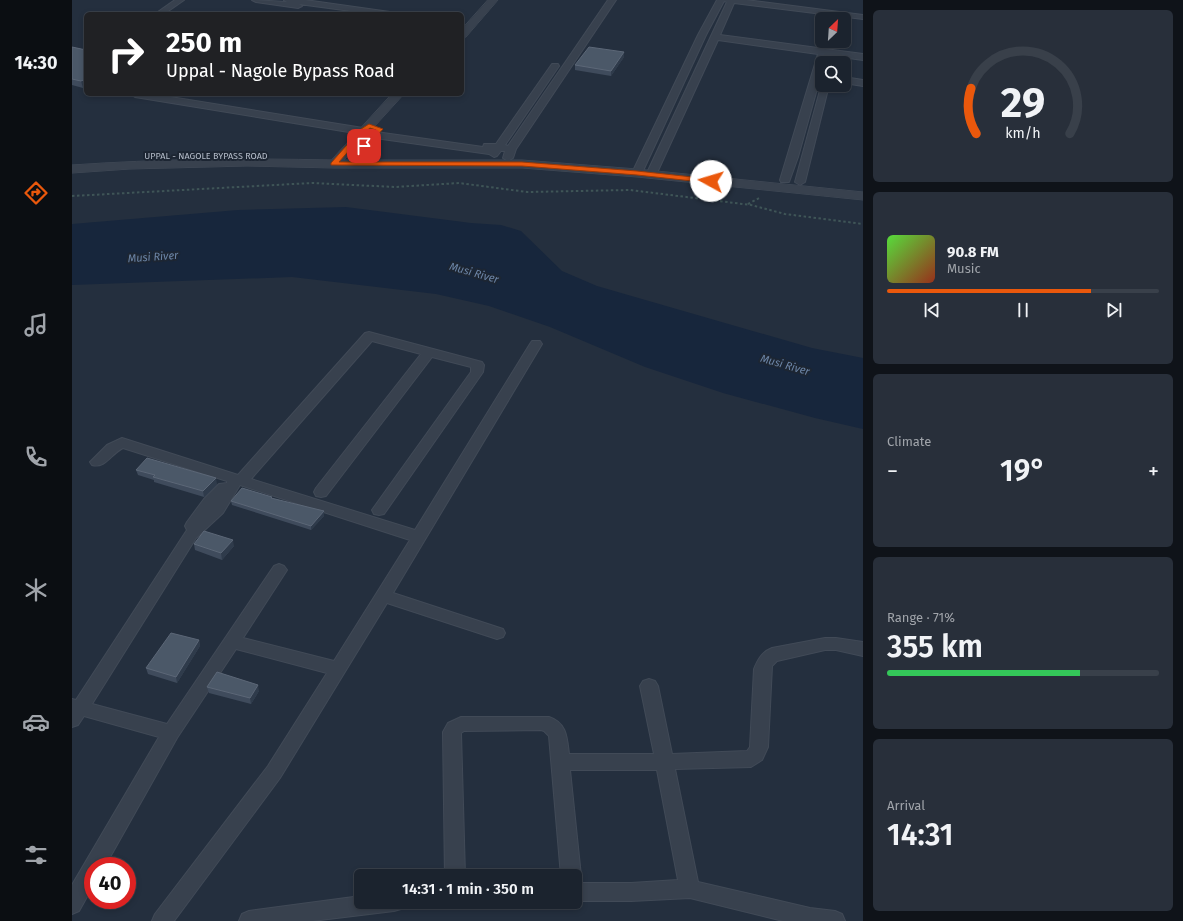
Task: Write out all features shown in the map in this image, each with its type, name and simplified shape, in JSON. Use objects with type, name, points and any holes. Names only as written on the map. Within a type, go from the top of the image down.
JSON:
[{"type":"street","points":[[162,12],[180,0]]},
{"type":"street","points":[[172,12],[189,0]]},
{"type":"street","points":[[256,0],[342,12]]},
{"type":"street","points":[[288,0],[375,12]]},
{"type":"street","points":[[464,18],[481,0]]},
{"type":"street","points":[[464,31],[493,0]]},
{"type":"street","points":[[570,45],[602,0]]},
{"type":"street","points":[[510,153],[612,0]]},
{"type":"street","points":[[638,170],[702,35],[721,0]]},
{"type":"street","points":[[652,171],[730,0],[863,17]]},
{"type":"street","points":[[754,0],[863,14]]},
{"type":"street","points":[[715,35],[863,58]]},
{"type":"street","points":[[715,35],[863,54]]},
{"type":"street","points":[[785,180],[794,157],[823,52]]},
{"type":"street","points":[[180,96],[495,152],[562,57]]},
{"type":"street","points":[[851,82],[863,84]]},
{"type":"street","points":[[800,182],[823,92]]},
{"type":"street","points":[[148,96],[372,130]]},
{"type":"street","points":[[352,161],[397,96]]},
{"type":"street","points":[[337,161],[408,96]]},
{"type":"street","points":[[509,134],[510,153]]},
{"type":"street","name":"UPPAL - NAGOLE BYPASS ROAD","points":[[352,161],[495,152],[510,153],[551,166],[638,170],[785,180],[863,188]]},
{"type":"street","name":"UPPAL - NAGOLE BYPASS ROAD","points":[[72,169],[138,165],[352,161],[510,153]]},
{"type":"street","name":"UPPAL - NAGOLE BYPASS ROAD","points":[[72,161],[133,156],[285,155],[337,161]]},
{"type":"street","name":"UPPAL - NAGOLE BYPASS ROAD","points":[[652,171],[863,196]]},
{"type":"street","points":[[171,733],[75,711],[192,534],[201,527],[239,480],[369,336],[478,365],[477,372],[379,510]]},
{"type":"street","points":[[162,921],[274,772],[384,596],[536,344]]},
{"type":"street","points":[[321,492],[429,352]]},
{"type":"street","points":[[97,462],[112,448],[122,443],[419,537]]},
{"type":"street","points":[[99,857],[171,733],[279,570]]},
{"type":"street","points":[[384,596],[497,633]]},
{"type":"street","points":[[231,641],[339,669]]},
{"type":"street","points":[[560,762],[665,762],[750,759],[756,755],[759,747],[762,669],[765,662],[772,655],[825,644],[836,644],[863,649]]},
{"type":"street","points":[[649,686],[690,888]]},
{"type":"street","points":[[455,869],[452,732],[454,728],[461,724],[541,723],[549,724],[558,733],[570,869]]},
{"type":"street","points":[[72,904],[84,883]]},
{"type":"street","points":[[582,892],[631,892],[690,888],[810,919],[835,921]]},
{"type":"street","points":[[249,921],[354,906]]},
{"type":"path","points":[[72,196],[312,183],[395,187],[459,183],[527,192],[630,190],[751,205],[785,214],[863,224]]},
{"type":"water","name":"Musi River","points":[[346,207],[471,223],[501,225],[521,231],[562,271],[597,286],[812,348],[863,358],[863,429],[815,418],[723,393],[645,367],[550,327],[489,306],[436,294],[292,277],[72,285],[72,224],[238,210]]},
{"type":"building","points":[[72,47],[84,50],[84,80],[81,81],[72,79]]},
{"type":"building","points":[[589,47],[624,52],[611,71],[575,65]]},
{"type":"building","points":[[147,458],[216,478],[203,491],[153,477],[155,475],[136,470]]},
{"type":"building","points":[[242,488],[272,497],[271,498],[324,511],[311,526],[231,501]]},
{"type":"building","points":[[204,531],[233,540],[221,553],[194,544]]},
{"type":"building","points":[[171,633],[199,640],[176,677],[146,668]]},
{"type":"building","points":[[217,672],[258,685],[250,698],[207,687]]},
{"type":"route","points":[[364,146],[380,129],[369,126],[334,164],[522,164],[637,173],[711,181]]}]
